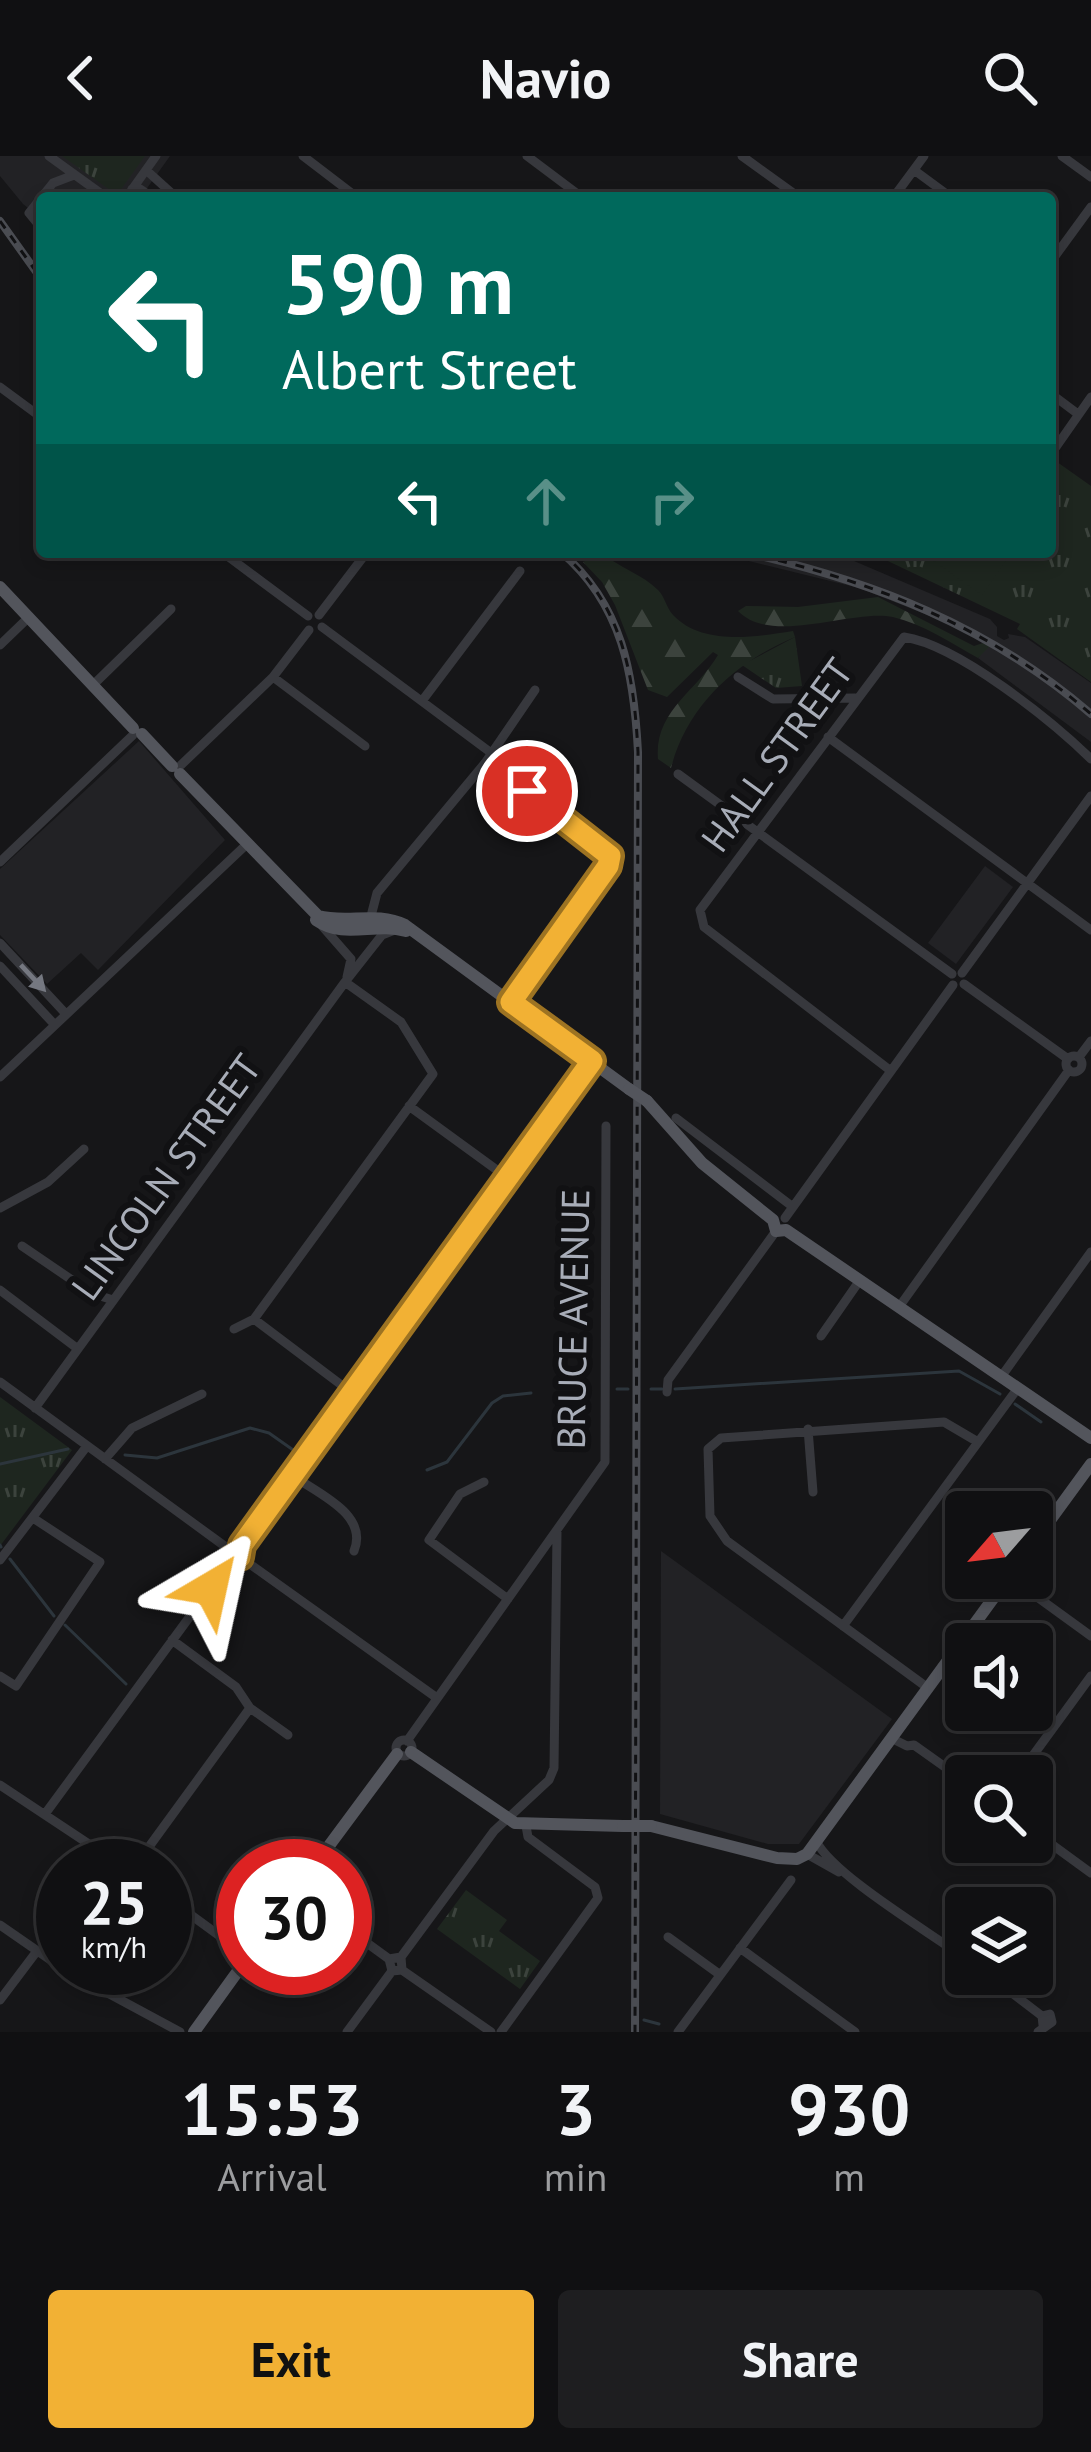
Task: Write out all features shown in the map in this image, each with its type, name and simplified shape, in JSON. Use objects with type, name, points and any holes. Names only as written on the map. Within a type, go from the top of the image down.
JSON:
[{"type":"main road","points":[[0,587],[318,916],[405,925],[647,1101],[702,1163],[860,1280],[1091,1438]]},
{"type":"main road","points":[[299,899],[316,921],[341,931],[370,923],[404,930],[448,956]]},
{"type":"main road","points":[[1053,1516],[1091,1464]]},
{"type":"main road","points":[[335,1839],[405,1749],[505,1819],[526,1826],[651,1826],[797,1859],[807,1854],[994,1599]]},
{"type":"main road","points":[[194,2032],[221,1995]]},
{"type":"street","points":[[130,192],[156,156]]},
{"type":"street","points":[[303,156],[350,192]]},
{"type":"street","points":[[527,156],[575,192]]},
{"type":"street","points":[[742,156],[792,192]]},
{"type":"street","points":[[898,192],[924,156]]},
{"type":"street","points":[[1062,156],[1091,177]]},
{"type":"street","points":[[51,158],[98,192]]},
{"type":"street","points":[[51,158],[52,183]]},
{"type":"street","points":[[146,170],[169,192]]},
{"type":"street","points":[[914,170],[944,192]]},
{"type":"street","points":[[45,192],[52,183],[74,175]]},
{"type":"street","points":[[1056,255],[1091,207]]},
{"type":"street","points":[[0,387],[36,414]]},
{"type":"street","points":[[1056,398],[1078,414]]},
{"type":"street","points":[[1056,446],[1091,398]]},
{"type":"street","points":[[230,558],[422,701],[610,856],[608,866],[511,1002]]},
{"type":"street","points":[[178,768],[273,677],[309,630],[305,623],[316,619],[362,558]]},
{"type":"street","points":[[422,701],[520,571]]},
{"type":"street","points":[[93,685],[171,609]]},
{"type":"street","points":[[0,644],[29,617]]},
{"type":"street","name":"HALL STREET","points":[[892,1071],[704,927],[700,910],[904,637],[979,672],[1091,759]]},
{"type":"street","points":[[273,677],[364,746]]},
{"type":"street","points":[[739,677],[773,699],[855,698]]},
{"type":"street","points":[[365,958],[377,893],[488,758],[535,690]]},
{"type":"street","points":[[0,862],[136,732]]},
{"type":"street","points":[[827,737],[1091,930]]},
{"type":"street","points":[[678,774],[1091,1076]]},
{"type":"street","points":[[667,1392],[668,1380],[681,1361],[1091,796]]},
{"type":"street","points":[[0,1077],[247,844]]},
{"type":"street","points":[[234,1329],[254,1319],[433,1074],[401,1022],[345,982],[352,964],[349,955],[316,921]]},
{"type":"street","name":"LINCOLN STREET","points":[[35,1408],[345,982],[386,933],[404,930]]},
{"type":"street","points":[[0,943],[66,1014]]},
{"type":"street","points":[[0,966],[54,1024]]},
{"type":"street","points":[[899,1307],[1091,1040]]},
{"type":"street","points":[[45,1814],[592,1061]]},
{"type":"street","points":[[409,1106],[508,1178]]},
{"type":"street","points":[[676,1118],[782,1221]]},
{"type":"street","name":"BRUCE AVENUE","points":[[405,1749],[605,1462],[606,1126]]},
{"type":"street","points":[[0,1208],[48,1182],[84,1149]]},
{"type":"street","points":[[22,1246],[91,1293],[113,1300]]},
{"type":"street","points":[[1001,1376],[1091,1252]]},
{"type":"street","points":[[821,1336],[860,1280]]},
{"type":"street","points":[[0,1290],[78,1349]]},
{"type":"street","points":[[254,1319],[352,1393]]},
{"type":"street","points":[[0,1382],[437,1698]]},
{"type":"street","points":[[843,1626],[1018,1388]]},
{"type":"street","points":[[105,1459],[132,1428],[202,1394]]},
{"type":"street","points":[[928,1688],[727,1541],[710,1516],[708,1449],[716,1439],[944,1422],[978,1442]]},
{"type":"street","points":[[808,1429],[813,1492]]},
{"type":"street","points":[[0,1559],[87,1446]]},
{"type":"street","points":[[292,1475],[355,1522],[359,1536],[354,1551]]},
{"type":"street","points":[[484,1482],[460,1493],[429,1540],[508,1599]]},
{"type":"street","points":[[0,1676],[16,1686],[100,1562],[34,1518]]},
{"type":"street","points":[[346,2032],[505,1819],[549,1780],[554,1768],[556,1532]]},
{"type":"street","points":[[535,1562],[555,1577]]},
{"type":"street","points":[[1039,1599],[1091,1636]]},
{"type":"street","points":[[172,1640],[236,1687],[250,1708],[288,1735]]},
{"type":"street","points":[[1033,1755],[1091,1676]]},
{"type":"street","points":[[155,1839],[250,1708]]},
{"type":"street","points":[[892,1738],[907,1746],[914,1744],[945,1767]]},
{"type":"street","points":[[0,1785],[82,1839]]},
{"type":"street","points":[[501,2032],[598,1894],[528,1837],[526,1826]]},
{"type":"street","points":[[816,1841],[853,1877],[945,1944]]},
{"type":"street","points":[[1053,1845],[1091,1873]]},
{"type":"street","points":[[807,1854],[853,1877]]},
{"type":"street","points":[[678,2032],[791,1880]]},
{"type":"street","points":[[0,1925],[36,1950]]},
{"type":"street","points":[[668,1936],[719,1974]]},
{"type":"street","points":[[372,1947],[491,2032]]},
{"type":"street","points":[[740,1948],[855,2032]]},
{"type":"street","points":[[0,2000],[36,1952]]},
{"type":"street","points":[[115,1995],[180,2032]]},
{"type":"street","points":[[1011,1995],[1044,2024],[1066,2032]]},
{"type":"shaded area","points":[[0,156],[170,156],[144,192],[36,192],[36,214],[0,176]]},
{"type":"shaded area","points":[[736,558],[847,558],[990,619],[997,636],[1004,640],[1008,634],[1025,637],[1091,683],[1091,742],[978,658],[988,645],[950,624],[859,588]]},
{"type":"shaded area","points":[[139,741],[225,840],[98,970],[81,953],[47,984],[0,935],[0,869]]},
{"type":"shaded area","points":[[985,866],[1013,887],[956,964],[928,943]]},
{"type":"shaded area","points":[[661,1551],[892,1719],[799,1844],[768,1844],[660,1814]]},
{"type":"green space","points":[[62,156],[145,156],[119,192]]},
{"type":"green space","points":[[1056,461],[1091,486],[1091,682],[1017,629],[1020,624],[882,558],[1056,558]]},
{"type":"green space","points":[[609,558],[652,585],[673,615],[699,631],[730,637],[793,631],[795,637],[753,659],[717,688],[689,724],[671,768],[658,759],[663,728],[718,655],[713,652],[667,697],[648,690],[615,605],[583,562]]},
{"type":"green space","points":[[930,558],[1008,558],[982,595]]},
{"type":"green space","points":[[878,597],[974,646],[990,646],[978,658],[893,617],[771,626],[738,611],[746,606],[798,607]]},
{"type":"green space","points":[[795,637],[802,686],[776,688],[742,665]]},
{"type":"green space","points":[[0,1397],[72,1450],[0,1546]]},
{"type":"green space","points":[[466,1890],[507,1920],[499,1931],[540,1961],[520,1989],[437,1929]]},
{"type":"waterway","points":[[675,1389],[959,1371],[1000,1394]]},
{"type":"waterway","points":[[617,1389],[628,1389]]},
{"type":"waterway","points":[[651,1389],[662,1389]]},
{"type":"waterway","points":[[427,1470],[447,1462],[492,1403],[503,1396],[531,1393]]},
{"type":"waterway","points":[[1015,1404],[1041,1422]]},
{"type":"waterway","points":[[125,1455],[157,1458],[250,1428],[269,1433],[296,1452]]},
{"type":"waterway","points":[[0,1464],[68,1449]]},
{"type":"waterway","points":[[10,1559],[54,1616]]},
{"type":"waterway","points":[[65,1625],[126,1684]]},
{"type":"waterway","points":[[644,2020],[659,2024]]},
{"type":"railway","points":[[0,221],[36,272]]},
{"type":"railway","points":[[567,558],[612,618],[628,669],[638,752],[635,2032]]},
{"type":"railway","points":[[767,558],[838,577],[928,611],[1012,656],[1091,714]]},
{"type":"route","points":[[211,1588],[232,1559],[240,1557],[239,1549],[592,1061],[511,1002],[608,866],[610,856],[527,791]]}]
